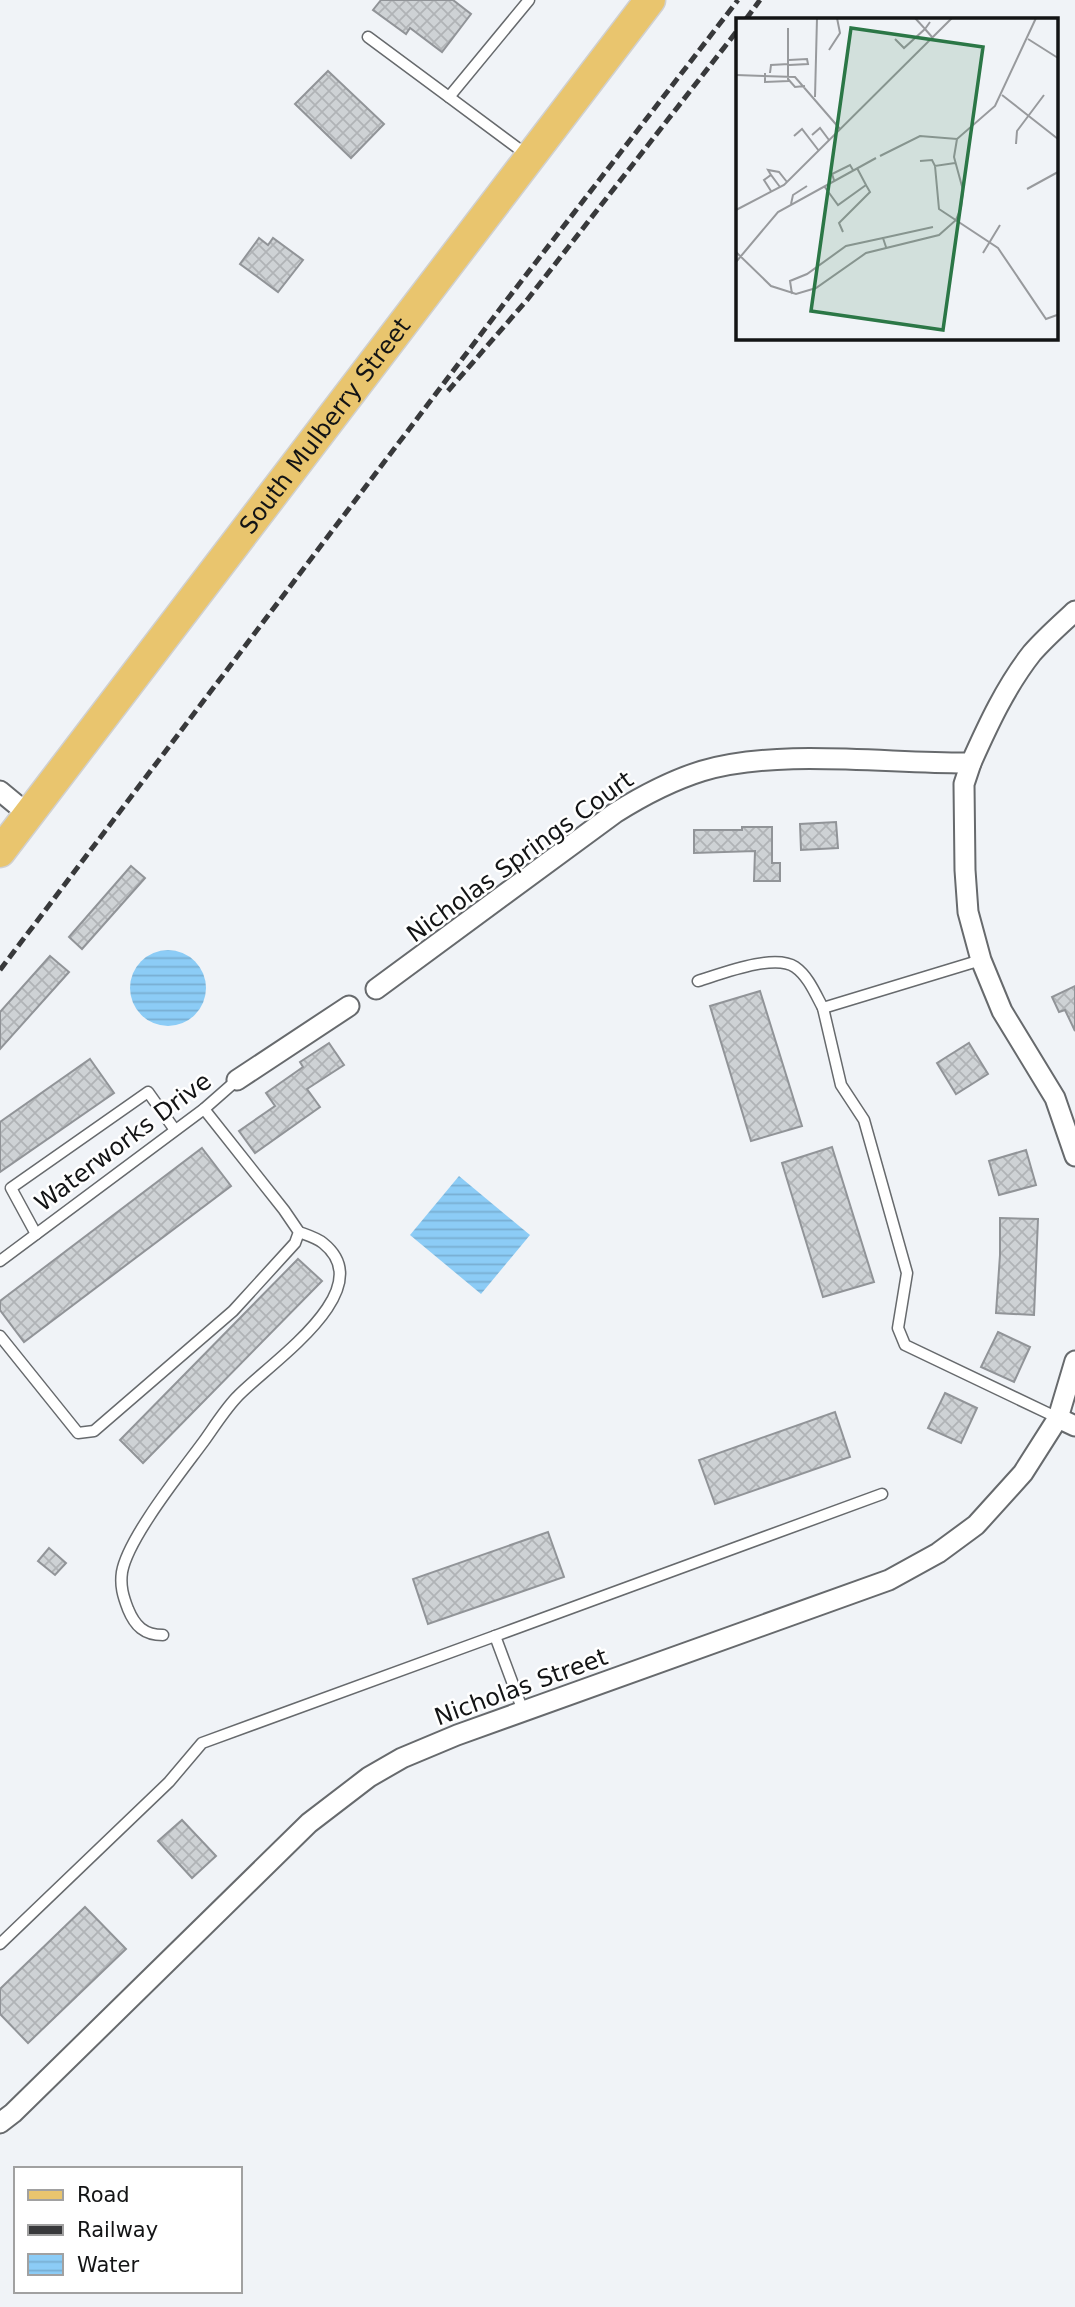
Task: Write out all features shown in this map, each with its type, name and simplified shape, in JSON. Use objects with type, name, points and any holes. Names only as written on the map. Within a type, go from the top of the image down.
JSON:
[{"type":"main road","name":"South Mulberry Street","points":[[0,852],[650,0]]},
{"type":"street","points":[[1075,611],[1033,653],[1016,677],[996,710],[964,784],[968,912],[981,960],[1002,1011],[1055,1098],[1075,1156]]},
{"type":"street","name":"Nicholas Springs Court","points":[[376,989],[615,814],[642,796],[672,782],[715,768],[771,761],[971,763]]},
{"type":"street","points":[[0,791],[29,815]]},
{"type":"street","points":[[237,1080],[349,1006]]},
{"type":"street","name":"Nicholas Street","points":[[0,2123],[309,1823],[338,1799],[402,1758],[523,1711],[888,1580],[939,1553],[976,1525],[1067,1422],[1075,1361]]},
{"type":"lane","points":[[449,97],[529,0]]},
{"type":"lane","points":[[368,37],[530,158]]},
{"type":"lane","points":[[823,1007],[981,960]]},
{"type":"lane","points":[[698,981],[769,961],[793,965],[808,981],[823,1007],[841,1085],[864,1120],[906,1273],[898,1328],[905,1345],[1067,1422]]},
{"type":"lane","name":"Waterworks Drive","points":[[0,1261],[204,1108],[237,1080]]},
{"type":"lane","points":[[36,1234],[11,1188],[148,1092],[175,1130]]},
{"type":"lane","points":[[163,1635],[142,1632],[129,1612],[121,1590],[123,1570],[131,1550],[157,1506],[235,1399],[320,1320],[338,1291],[341,1270],[335,1255],[322,1241],[299,1232],[204,1108]]},
{"type":"lane","points":[[0,1336],[78,1433],[94,1431],[233,1311],[295,1243],[299,1232]]},
{"type":"lane","points":[[0,1944],[169,1782],[202,1743],[882,1494]]},
{"type":"lane","points":[[495,1636],[523,1711]]},
{"type":"water","points":[[168,950],[183,953],[195,961],[203,973],[206,988],[203,1003],[195,1015],[183,1023],[168,1026],[153,1023],[141,1015],[133,1003],[130,988],[133,973],[141,961],[153,953]]},
{"type":"water","points":[[459,1176],[530,1235],[481,1294],[410,1235]]},
{"type":"building","points":[[381,0],[453,0],[471,14],[442,52],[410,28],[406,34],[373,10]]},
{"type":"building","points":[[328,71],[384,124],[351,158],[295,104]]},
{"type":"building","points":[[259,238],[268,245],[273,238],[303,260],[278,292],[240,264]]},
{"type":"building","points":[[836,822],[838,848],[801,850],[800,824]]},
{"type":"building","points":[[742,827],[772,827],[772,863],[780,863],[780,881],[754,881],[755,851],[694,853],[694,830],[742,830]]},
{"type":"building","points":[[131,866],[145,878],[82,949],[69,937]]},
{"type":"building","points":[[50,956],[69,972],[0,1049],[0,1012]]},
{"type":"building","points":[[1075,986],[1075,1031],[1065,1010],[1059,1012],[1052,997]]},
{"type":"building","points":[[760,991],[802,1126],[751,1141],[710,1006]]},
{"type":"building","points":[[329,1043],[344,1065],[307,1089],[320,1107],[255,1153],[239,1131],[275,1106],[266,1093],[303,1067],[300,1062]]},
{"type":"building","points":[[969,1043],[988,1074],[956,1094],[937,1063]]},
{"type":"building","points":[[90,1059],[114,1093],[0,1172],[0,1122]]},
{"type":"building","points":[[832,1147],[874,1282],[823,1297],[782,1163]]},
{"type":"building","points":[[202,1148],[231,1186],[24,1342],[0,1310],[0,1301]]},
{"type":"building","points":[[1026,1150],[1036,1185],[999,1195],[989,1161]]},
{"type":"building","points":[[1000,1218],[1038,1219],[1034,1315],[996,1313]]},
{"type":"building","points":[[298,1259],[322,1281],[143,1463],[120,1440]]},
{"type":"building","points":[[998,1332],[1030,1347],[1014,1382],[981,1367]]},
{"type":"building","points":[[945,1393],[977,1408],[961,1443],[928,1428]]},
{"type":"building","points":[[835,1412],[850,1457],[715,1504],[699,1460]]},
{"type":"building","points":[[548,1532],[564,1577],[428,1624],[413,1579]]},
{"type":"building","points":[[49,1548],[66,1563],[55,1575],[38,1561]]},
{"type":"building","points":[[182,1820],[216,1856],[192,1878],[158,1841]]},
{"type":"building","points":[[85,1907],[126,1949],[28,2043],[0,2014],[0,1989]]},
{"type":"railway","points":[[0,970],[506,301],[738,0]]},
{"type":"railway","points":[[747,18],[760,0]]},
{"type":"railway","points":[[448,391],[527,300],[736,32]]}]
